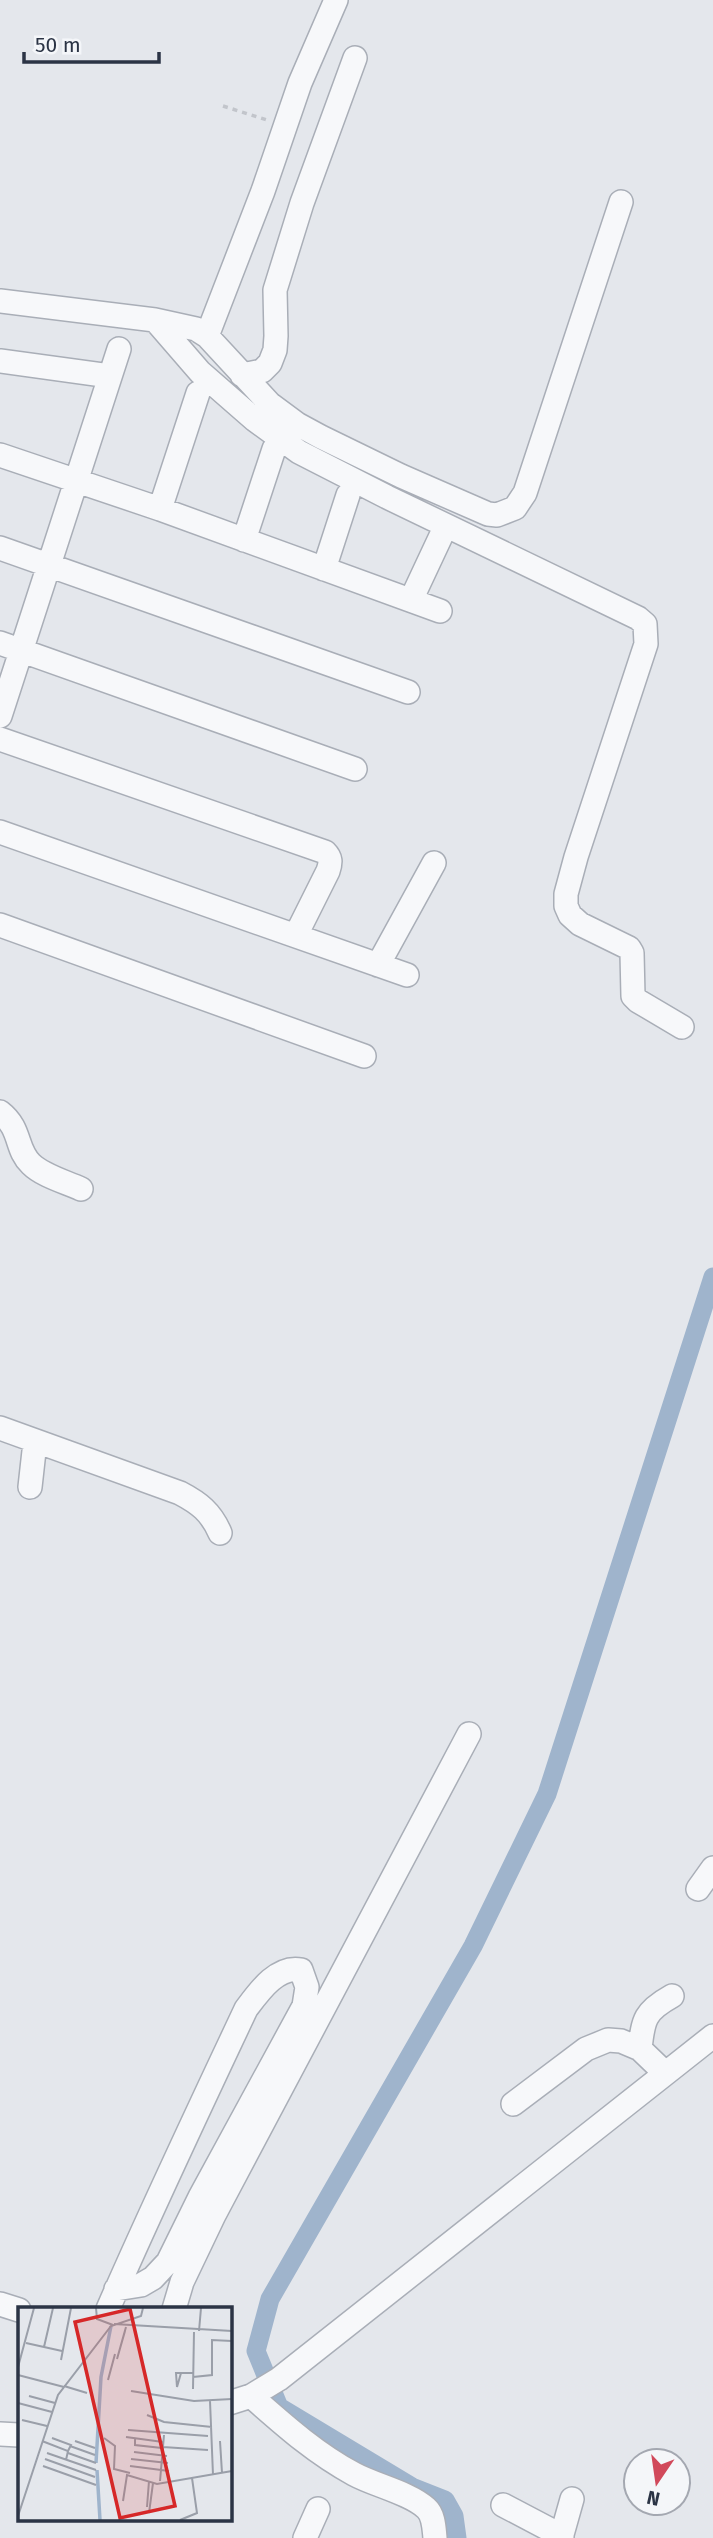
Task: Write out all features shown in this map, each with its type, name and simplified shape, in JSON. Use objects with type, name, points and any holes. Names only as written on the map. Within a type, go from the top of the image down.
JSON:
[{"type":"street","points":[[207,336],[263,191],[300,83],[336,0]]},
{"type":"street","points":[[242,375],[262,370],[270,363],[275,350],[275,290],[302,203],[355,58]]},
{"type":"street","points":[[0,301],[155,320],[196,329],[207,336],[270,404],[297,424],[473,509],[497,515],[515,508],[525,493],[621,202]]},
{"type":"street","points":[[155,320],[200,372],[255,420],[299,452],[646,624],[646,644],[576,857],[566,894],[566,906],[570,915],[580,925],[629,948],[632,953],[633,996],[638,1002],[682,1027]]},
{"type":"street","points":[[0,716],[11,647],[49,564],[119,349]]},
{"type":"street","points":[[0,361],[110,376]]},
{"type":"street","points":[[160,509],[198,393]]},
{"type":"street","points":[[244,540],[274,449]]},
{"type":"street","points":[[0,455],[160,509],[440,611]]},
{"type":"street","points":[[324,569],[348,495]]},
{"type":"street","points":[[411,600],[441,536]]},
{"type":"street","points":[[0,548],[408,692]]},
{"type":"street","points":[[11,647],[355,769]]},
{"type":"street","points":[[0,739],[325,852],[331,862],[328,871],[296,935]]},
{"type":"street","points":[[0,832],[407,975]]},
{"type":"street","points":[[378,965],[434,863]]},
{"type":"street","points":[[0,925],[363,1056]]},
{"type":"street","points":[[0,1112],[16,1129],[24,1155],[31,1165],[81,1189]]},
{"type":"street","points":[[0,1428],[180,1493],[200,1503],[213,1518],[220,1533]]},
{"type":"street","points":[[30,1487],[35,1442]]},
{"type":"street","points":[[175,2307],[182,2282],[214,2214],[469,1734]]},
{"type":"street","points":[[698,1889],[713,1868]]},
{"type":"street","points":[[286,1970],[301,1970],[307,1987],[304,2006],[200,2197],[168,2262],[153,2278],[112,2299],[246,2009],[261,1987],[286,1970]]},
{"type":"street","points":[[640,2049],[646,2017],[652,2007],[671,1996]]},
{"type":"street","points":[[435,2538],[430,2511],[423,2505],[374,2484],[331,2461],[241,2397],[279,2379],[713,2036]]},
{"type":"street","points":[[513,2104],[597,2043],[608,2040],[621,2041],[640,2049],[665,2073]]},
{"type":"street","points":[[0,2304],[18,2310]]},
{"type":"street","points":[[0,2434],[18,2435]]},
{"type":"street","points":[[503,2505],[561,2537],[572,2500]]},
{"type":"street","points":[[306,2538],[318,2509]]},
{"type":"path","points":[[223,106],[286,126]]},
{"type":"waterway","points":[[457,2538],[454,2516],[445,2500],[412,2487],[279,2407],[256,2351],[270,2299],[473,1946],[547,1794],[713,1277]]}]
